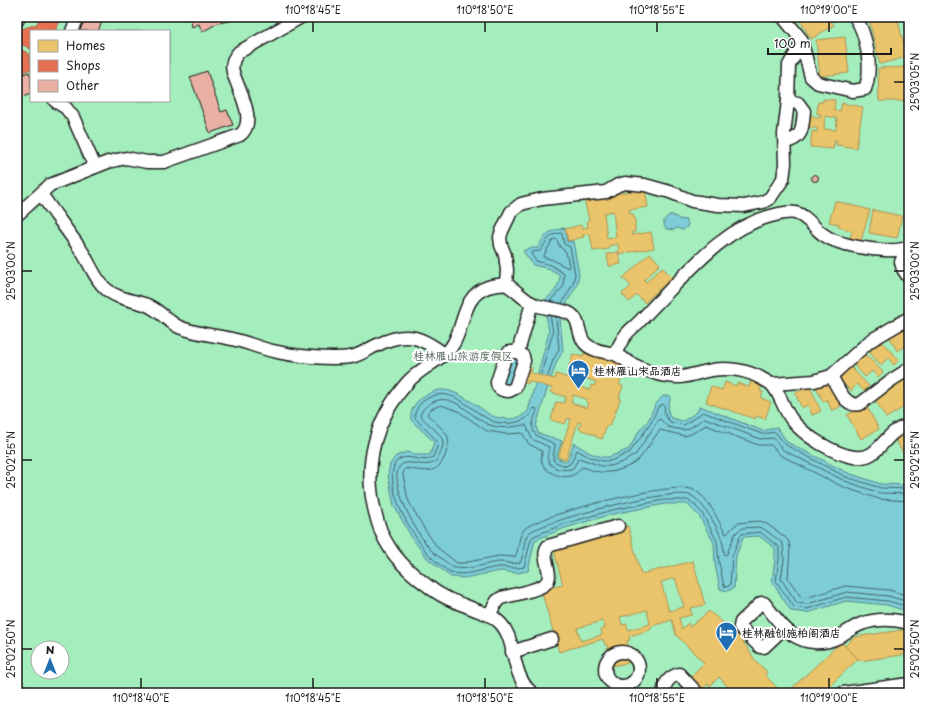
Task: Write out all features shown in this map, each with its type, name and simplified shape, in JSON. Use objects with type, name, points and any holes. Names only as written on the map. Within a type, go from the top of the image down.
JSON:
[{"type":"street","points":[[17,21],[19,17]]},
{"type":"street","points":[[72,30],[78,17]]},
{"type":"street","points":[[17,215],[52,184],[95,167],[126,158],[147,162],[164,162],[240,135],[247,127],[248,120],[247,112],[233,72],[232,66],[234,59],[239,52],[301,17]]},
{"type":"street","points":[[783,17],[801,39],[811,76],[818,83],[853,91],[865,89],[868,78],[868,54],[863,31],[855,17]]},
{"type":"street","points":[[506,284],[505,255],[501,245],[502,231],[511,212],[521,204],[542,199],[606,192],[625,183],[638,184],[660,189],[702,203],[738,206],[763,202],[770,198],[783,179],[786,164],[784,134],[788,101],[789,65],[802,43]]},
{"type":"street","points":[[785,142],[798,138],[801,132],[804,111],[798,103],[788,101]]},
{"type":"street","points":[[57,102],[66,108],[74,117],[95,167]]},
{"type":"street","points":[[41,194],[82,252],[98,281],[106,290],[147,306],[185,329],[193,332],[241,341],[295,356],[351,357],[388,340],[408,336],[423,340],[444,354]]},
{"type":"street","points":[[763,202],[768,216]]},
{"type":"street","points":[[615,354],[625,335],[715,246],[743,227],[768,216],[785,212],[796,213],[806,219],[819,232],[829,239],[850,245],[896,250],[909,247]]},
{"type":"street","points":[[909,253],[903,257],[901,262],[903,269],[909,278]]},
{"type":"street","points":[[532,693],[526,687],[518,674],[504,628],[495,618],[446,598],[414,575],[388,547],[372,503],[370,483],[373,447],[378,430],[386,414],[407,382],[418,372],[444,354],[452,346],[457,338],[463,316],[474,296],[487,287],[506,284],[532,304],[569,313],[577,322],[584,342],[590,347],[615,354],[632,364],[652,372],[667,376],[679,377],[695,375],[707,371],[732,369],[756,375],[772,384],[788,414],[800,429],[814,440],[849,456],[863,457],[872,453],[882,446],[892,434],[909,424]]},
{"type":"street","points":[[518,352],[532,304]]},
{"type":"street","points":[[772,384],[814,381],[831,376],[870,341],[909,318]]},
{"type":"street","points":[[831,376],[849,403],[854,406],[860,404],[890,381],[909,369]]},
{"type":"street","points":[[489,615],[497,601],[501,598],[541,586],[547,582],[549,576],[545,551],[548,546],[618,526]]},
{"type":"street","points":[[784,628],[802,640],[820,642],[832,640],[859,625],[868,622],[887,619],[909,623]]},
{"type":"street","points":[[512,652],[552,639]]},
{"type":"street","points":[[664,693],[666,684],[672,677],[679,674],[697,693]]},
{"type":"street","points":[[843,693],[909,684]]},
{"type":"green space","name":"桂林雁山旅游度假区","points":[[17,17],[909,17],[909,693],[28,693],[17,667]]},
{"type":"water","points":[[669,215],[686,220],[688,224],[687,227],[683,230],[677,228],[674,230],[666,229],[664,220]]},
{"type":"water","points":[[565,228],[567,242],[573,241],[579,274],[577,285],[560,317],[563,351],[557,361],[536,426],[538,433],[562,441],[556,458],[567,462],[574,443],[590,453],[602,457],[609,457],[629,449],[639,431],[648,421],[655,405],[663,396],[671,396],[668,410],[671,418],[683,421],[697,412],[700,406],[763,431],[777,427],[787,442],[848,473],[881,484],[909,485],[909,612],[887,605],[846,601],[807,613],[791,611],[772,582],[775,548],[759,536],[743,537],[736,556],[734,588],[727,591],[720,589],[715,564],[714,543],[699,516],[687,504],[665,504],[613,514],[565,528],[535,540],[528,571],[517,573],[500,571],[464,578],[451,577],[427,558],[412,538],[394,506],[388,475],[390,464],[396,456],[407,452],[415,455],[430,455],[434,442],[411,420],[413,408],[419,400],[428,394],[439,390],[446,390],[460,395],[492,416],[511,419],[520,417],[528,411],[549,332],[546,314],[546,299],[556,289],[559,283],[560,275],[550,269],[533,265],[523,251],[529,248],[538,248],[548,234],[555,230]]},
{"type":"water","points":[[514,357],[519,361],[509,386],[502,384],[509,358]]},
{"type":"building: Homes","points":[[798,17],[828,17],[834,25],[811,39]]},
{"type":"building: Homes","points":[[880,17],[897,17],[907,57],[880,64],[869,20]]},
{"type":"building: Homes","points":[[845,37],[849,73],[820,76],[816,40]]},
{"type":"building: Homes","points":[[905,67],[906,101],[879,101],[878,68]]},
{"type":"building: Homes","points":[[823,99],[835,100],[834,110],[840,111],[842,103],[863,107],[856,148],[836,145],[837,140],[835,139],[833,149],[810,147],[812,131],[817,132],[817,128],[796,127],[798,113],[808,114],[814,116],[814,118],[820,118],[821,114],[817,114],[818,102],[823,102]],"holes":[[[825,116],[837,118],[836,130],[824,129]]]},
{"type":"building: Homes","points":[[645,189],[648,207],[629,210],[630,214],[633,214],[635,219],[635,232],[632,232],[632,235],[651,232],[654,248],[619,254],[618,244],[609,246],[609,249],[593,251],[590,234],[568,241],[565,229],[581,225],[582,228],[588,227],[587,221],[589,220],[584,199]],"holes":[[[613,211],[616,237],[607,238],[604,213]]]},
{"type":"building: Homes","points":[[835,201],[870,210],[861,241],[850,238],[852,231],[838,227],[839,224],[829,222]]},
{"type":"building: Homes","points":[[873,210],[902,216],[897,238],[869,233]]},
{"type":"building: Homes","points":[[618,252],[621,264],[609,266],[607,254]]},
{"type":"building: Homes","points":[[650,253],[660,264],[644,280],[646,282],[662,267],[672,277],[645,303],[637,295],[629,302],[622,294],[631,286],[623,278]]},
{"type":"building: Homes","points":[[903,328],[909,338],[909,352],[905,346],[897,351],[889,336]]},
{"type":"building: Homes","points":[[881,341],[899,360],[894,365],[888,358],[881,365],[869,352]]},
{"type":"building: Homes","points":[[596,342],[604,345],[599,358],[613,360],[622,365],[620,370],[624,371],[619,385],[623,386],[619,398],[621,398],[610,426],[607,425],[602,439],[579,429],[581,423],[578,422],[566,460],[558,457],[571,419],[568,418],[565,424],[551,420],[556,402],[564,403],[566,397],[550,392],[552,388],[528,381],[528,384],[511,379],[516,363],[532,368],[531,373],[555,379],[556,374],[572,379],[575,371],[568,369],[573,354],[583,357],[584,353],[592,355]],"holes":[[[579,376],[596,382],[594,386],[591,385],[590,390],[577,386]],[[573,395],[587,399],[586,402],[589,403],[587,408],[571,403]]]},
{"type":"building: Homes","points":[[865,354],[883,372],[878,377],[872,371],[865,377],[854,365]]},
{"type":"building: Homes","points":[[851,367],[869,386],[864,391],[857,384],[851,391],[839,379]]},
{"type":"building: Homes","points":[[909,375],[909,404],[886,418],[874,398]]},
{"type":"building: Homes","points":[[751,381],[762,385],[760,391],[763,392],[761,398],[771,402],[765,419],[756,416],[755,419],[706,402],[711,386],[722,390],[725,382],[736,386],[737,383],[749,387]]},
{"type":"building: Homes","points":[[830,381],[841,406],[832,411],[827,400],[823,402],[816,387]]},
{"type":"building: Homes","points":[[810,387],[821,411],[812,415],[808,405],[802,408],[795,393]]},
{"type":"building: Homes","points":[[866,405],[879,429],[861,439],[847,415]]},
{"type":"building: Homes","points":[[909,431],[909,456],[906,458],[895,439]]},
{"type":"building: Homes","points":[[628,526],[641,574],[693,561],[705,605],[690,608],[692,615],[679,618],[682,629],[688,623],[690,627],[709,611],[740,637],[755,660],[767,672],[765,675],[782,693],[733,693],[719,677],[710,686],[708,684],[699,693],[688,693],[681,686],[704,663],[676,635],[672,620],[652,626],[650,630],[629,636],[630,640],[627,641],[632,662],[612,666],[607,645],[605,645],[603,639],[559,652],[541,590],[563,585],[553,547]],"holes":[[[675,578],[684,607],[669,611],[661,582]],[[647,610],[650,624],[628,630],[627,624],[622,625],[620,617]],[[603,621],[605,628],[601,629],[602,635],[581,641],[577,628]]]},
{"type":"building: Homes","points":[[909,629],[909,654],[860,661],[845,646],[854,637]]},
{"type":"building: Homes","points":[[841,642],[858,659],[822,693],[793,693],[790,690]]},
{"type":"building: Shops","points":[[40,17],[62,17],[56,30],[30,30],[30,48],[17,42],[19,30],[37,24]]},
{"type":"building: Shops","points":[[17,48],[28,53],[30,69],[17,74]]},
{"type":"building: Other","points":[[83,17],[104,17],[98,30],[76,30]]},
{"type":"building: Other","points":[[190,17],[229,17],[230,21],[218,23],[202,32],[199,24],[192,27]]},
{"type":"building: Other","points":[[207,71],[221,112],[227,110],[233,125],[210,133],[190,77]]},
{"type":"building: Other","points":[[29,72],[30,74],[30,94],[17,99],[17,76]]},
{"type":"building: Other","points":[[815,174],[818,175],[818,181],[815,182],[812,181],[811,178],[812,175]]},
{"type":"place","name":"桂林雁山宋品酒店","points":[[579,390]]},
{"type":"place","name":"桂林融创施柏阁酒店","points":[[726,652]]}]
